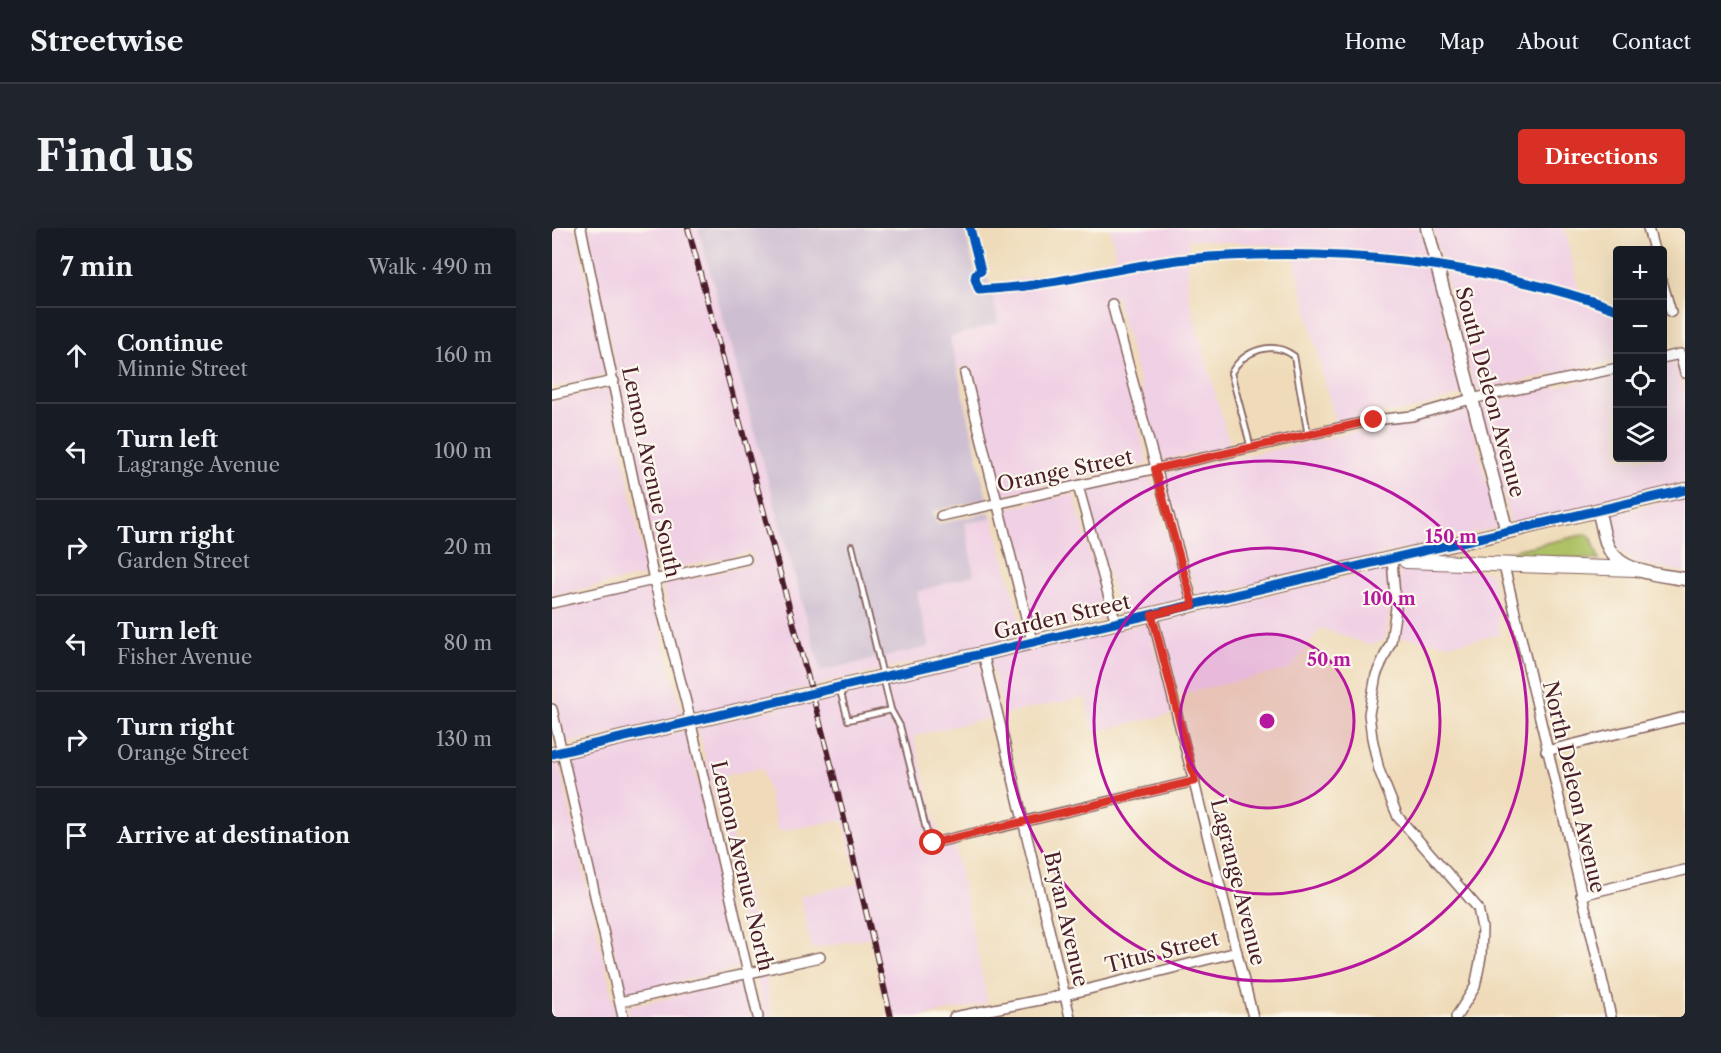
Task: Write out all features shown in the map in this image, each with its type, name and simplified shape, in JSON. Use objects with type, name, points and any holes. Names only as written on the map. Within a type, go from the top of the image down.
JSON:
[{"type":"main road","name":"Garden Street","points":[[557,753],[1685,490]]},
{"type":"main road","points":[[1392,560],[1504,566],[1635,569]]},
{"type":"street","name":"Lemon Avenue South","points":[[581,228],[654,580],[690,722]]},
{"type":"street","points":[[970,228],[981,272]]},
{"type":"street","name":"South Deleon Avenue","points":[[1427,228],[1507,532]]},
{"type":"street","points":[[1648,228],[1653,246]]},
{"type":"street","points":[[1667,298],[1671,312]]},
{"type":"street","points":[[1112,304],[1193,605]]},
{"type":"street","points":[[1667,357],[1680,354],[1685,373]]},
{"type":"street","name":"Orange Street","points":[[941,516],[1374,420],[1412,417],[1471,399],[1613,369]]},
{"type":"street","points":[[965,374],[1032,641]]},
{"type":"street","points":[[552,394],[614,381]]},
{"type":"street","points":[[1078,486],[1116,623]]},
{"type":"street","points":[[1598,510],[1609,548],[1620,560],[1635,569],[1685,579]]},
{"type":"street","points":[[552,603],[746,559]]},
{"type":"street","points":[[1392,560],[1396,608],[1391,642],[1376,675],[1369,714],[1372,738],[1379,770],[1398,817],[1478,908],[1482,928],[1481,957],[1475,987],[1456,1017]]},
{"type":"street","name":"North Deleon Avenue","points":[[1504,566],[1546,751],[1611,1017]]},
{"type":"street","name":"Lagrange Avenue","points":[[1152,615],[1253,1017]]},
{"type":"street","name":"Bryan Avenue","points":[[983,653],[1070,1017]]},
{"type":"street","points":[[552,709],[557,753],[623,1017]]},
{"type":"street","points":[[1546,751],[1685,717]]},
{"type":"street","name":"Lemon Avenue North","points":[[690,722],[758,1017]]},
{"type":"street","points":[[933,843],[1195,781]]},
{"type":"street","points":[[1581,895],[1685,870]]},
{"type":"street","name":"Titus Street","points":[[954,1017],[1065,995],[1237,952]]},
{"type":"street","points":[[620,1002],[820,957]]},
{"type":"lane","points":[[1251,448],[1231,373],[1239,360],[1270,347],[1284,348],[1294,356],[1308,435]]},
{"type":"lane","points":[[852,546],[891,710],[900,726],[927,833],[933,843]]},
{"type":"lane","points":[[839,687],[848,720],[891,710]]},
{"type":"shaded area","points":[[552,228],[575,228],[607,375],[552,387]]},
{"type":"shaded area","points":[[587,228],[698,228],[821,670],[917,592],[974,575],[965,523],[991,519],[991,511],[1025,636],[695,714],[662,585],[753,565],[751,552],[659,572]]},
{"type":"shaded area","points":[[698,228],[964,228],[977,279],[988,277],[999,323],[950,337],[987,499],[933,511],[937,524],[990,512],[991,519],[965,523],[974,575],[917,592],[929,647],[821,671]]},
{"type":"shaded area","points":[[1110,228],[1420,228],[1463,394],[1411,410],[1373,414],[1335,422],[1291,247],[1189,239],[1187,290],[1230,446],[1160,461],[1116,296],[1105,299],[1148,464],[1000,496],[969,366],[958,369],[987,499],[949,336],[999,323],[990,285],[1049,274],[1116,256]]},
{"type":"shaded area","points":[[1433,228],[1565,228],[1580,298],[1613,310],[1613,361],[1475,391]]},
{"type":"shaded area","points":[[1676,362],[1685,397],[1685,483],[1511,524],[1478,404],[1613,375],[1613,462],[1667,462],[1667,364]]},
{"type":"shaded area","points":[[610,388],[647,575],[552,596],[552,401]]},
{"type":"shaded area","points":[[1467,407],[1499,527],[1197,598],[1163,474],[1375,427],[1414,423]]},
{"type":"shaded area","points":[[1151,477],[1185,600],[1120,615],[1085,491]]},
{"type":"shaded area","points":[[1074,494],[1108,618],[1036,633],[1003,509]]},
{"type":"shaded area","points":[[1685,497],[1685,572],[1636,563],[1623,555],[1614,545],[1606,515]]},
{"type":"shaded area","points":[[1399,567],[1491,572],[1500,635],[1451,644],[1397,637],[1402,609]]},
{"type":"shaded area","points":[[1387,568],[1390,607],[1385,640],[1370,645],[1321,628],[1290,669],[1179,694],[1160,620]]},
{"type":"shaded area","points":[[650,588],[683,717],[566,744],[552,683],[552,610]]},
{"type":"shaded area","points":[[1148,623],[1172,714],[1093,732],[1085,697],[1004,714],[990,658]]},
{"type":"shaded area","points":[[979,661],[993,717],[914,736],[939,834],[925,838],[928,850],[954,845],[988,1003],[920,1017],[893,1017],[872,937],[812,949],[800,896],[859,883],[843,820],[778,831],[762,768],[718,777],[763,963],[752,965],[698,727]]},
{"type":"shaded area","points":[[686,730],[740,968],[624,994],[569,757]]},
{"type":"shaded area","points":[[558,759],[617,1017],[552,1017],[552,761]]},
{"type":"shaded area","points":[[766,976],[772,1017],[765,1017],[755,978]]},
{"type":"shaded area","points":[[743,981],[752,1017],[629,1017],[627,1007]]},
{"type":"green space","points":[[1587,534],[1592,539],[1599,560],[1493,555]]},
{"type":"railway","points":[[688,228],[832,768],[891,1017]]},
{"type":"cycle path","points":[[970,228],[981,271],[976,274],[975,279],[979,290],[1031,285],[1187,259],[1241,255],[1296,255],[1405,261],[1459,269],[1566,293],[1613,308]]},
{"type":"cycle path","points":[[552,754],[1685,490]]},
{"type":"route","points":[[933,843],[1195,781],[1152,615],[1193,605],[1155,469],[1374,420]]}]
